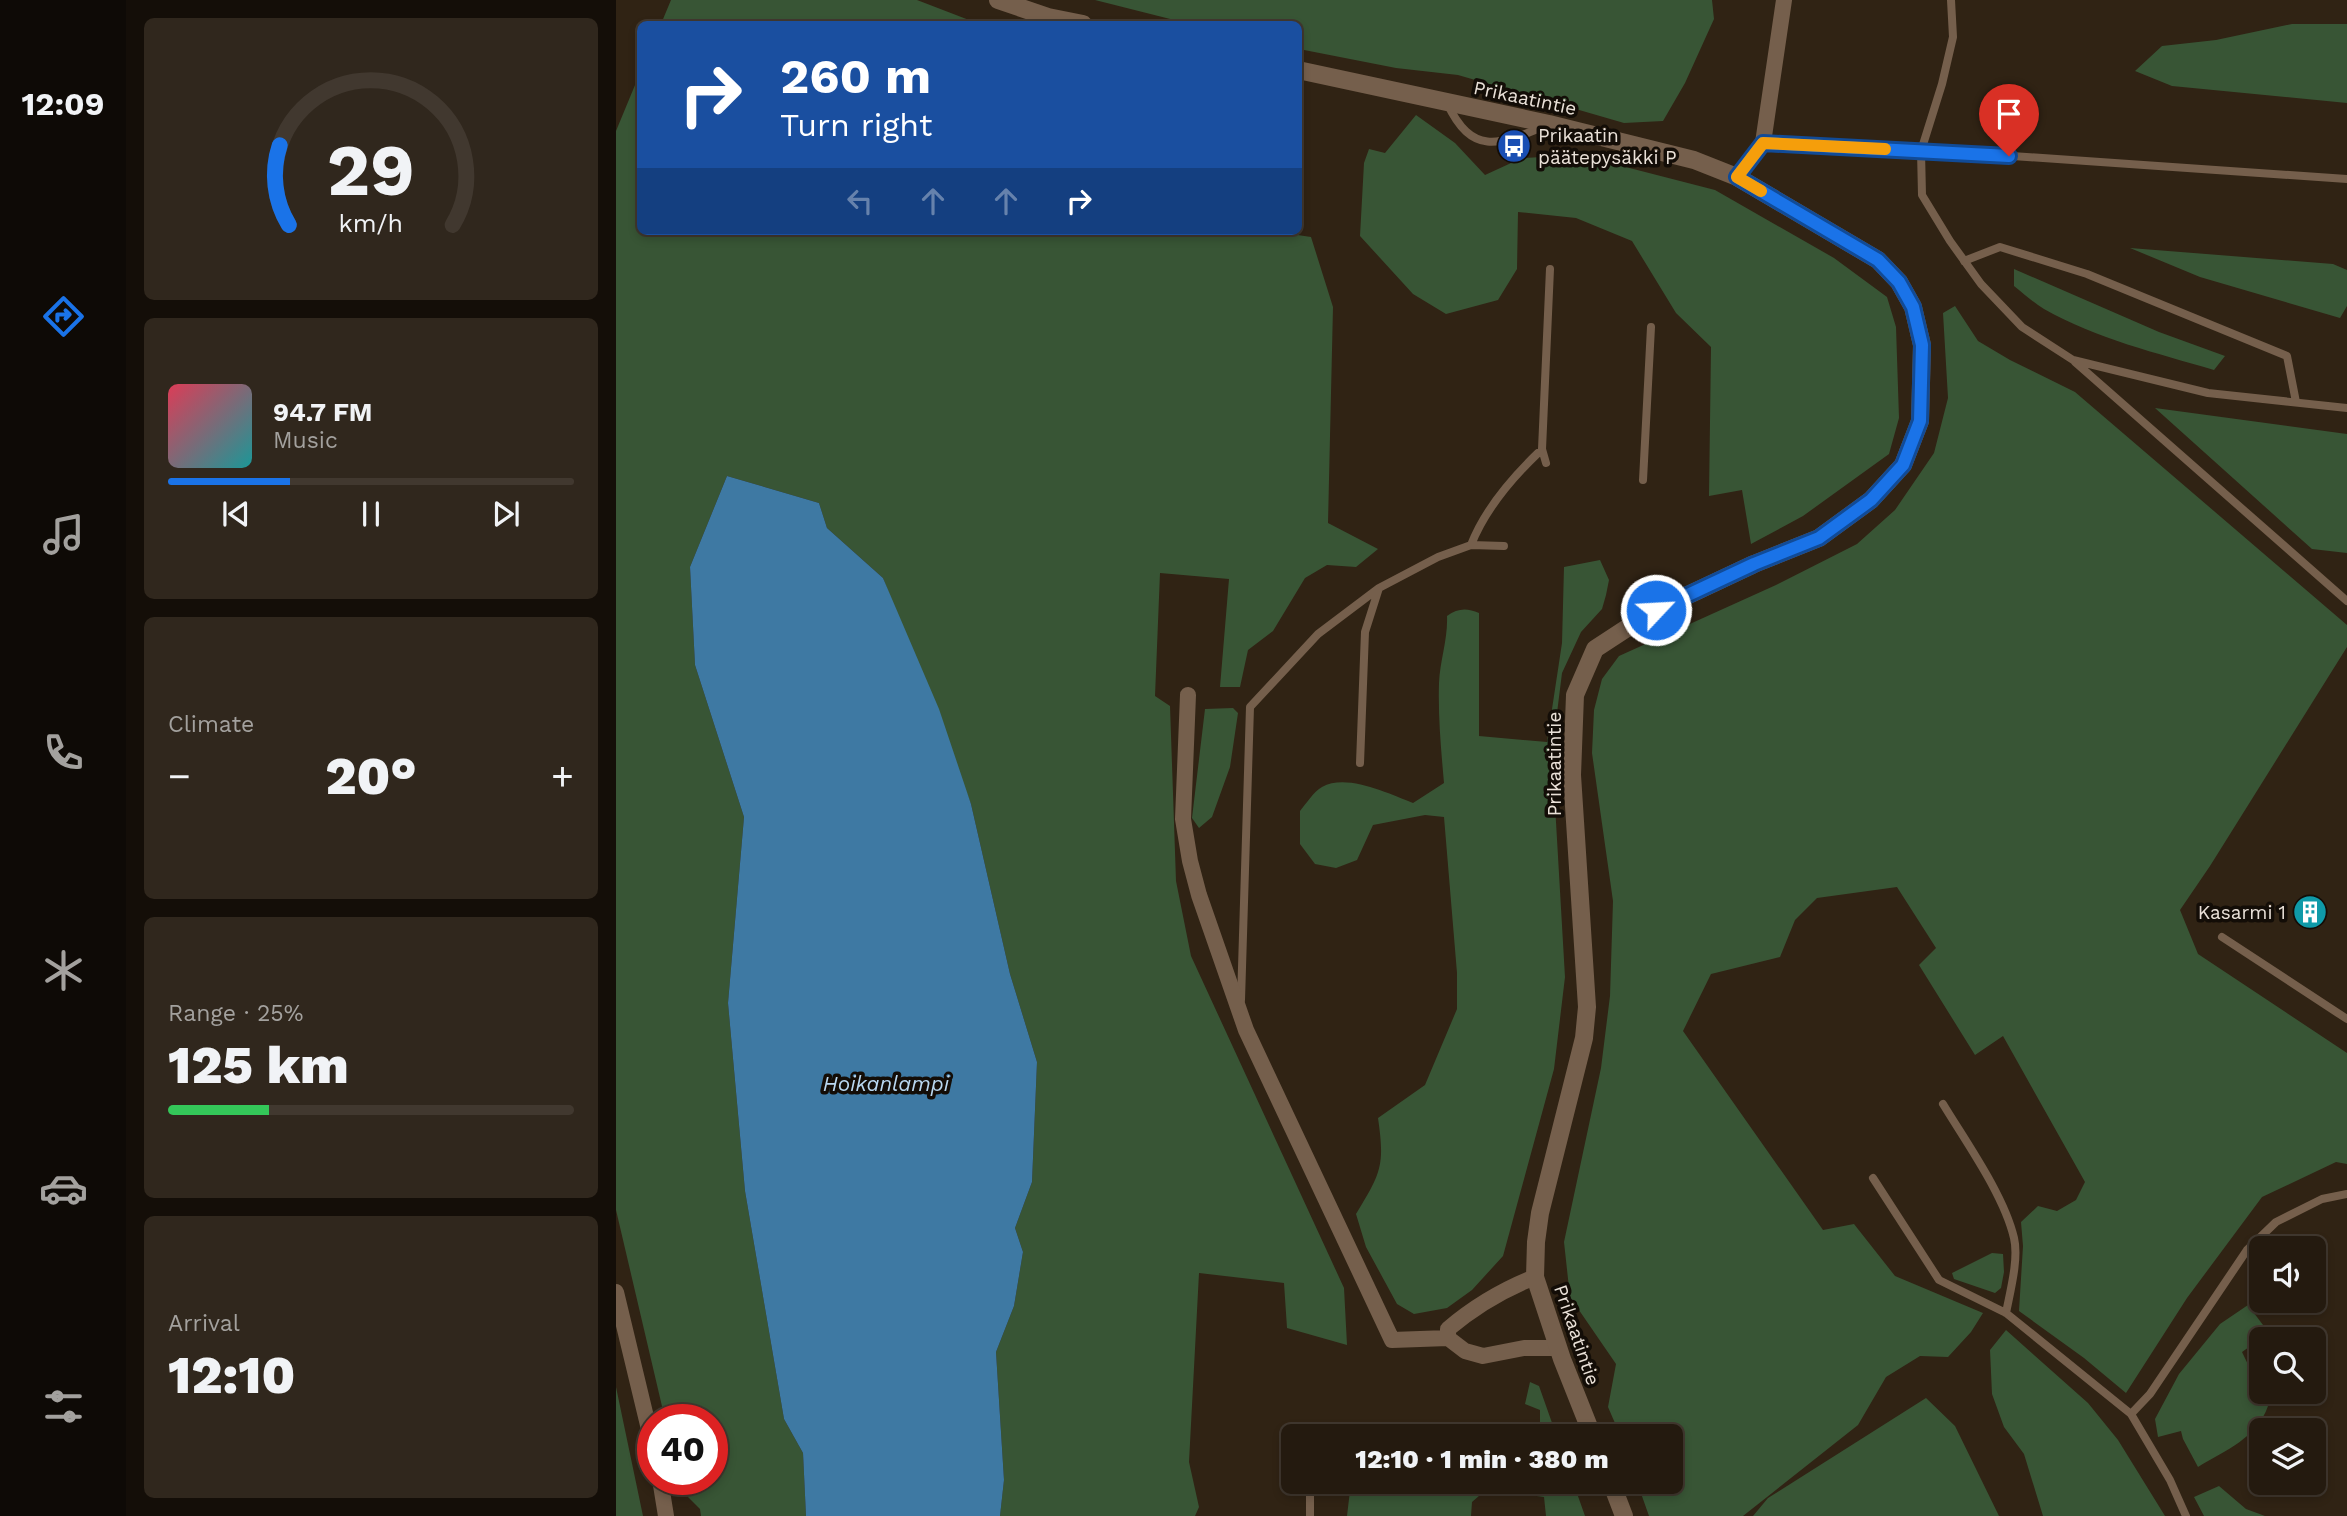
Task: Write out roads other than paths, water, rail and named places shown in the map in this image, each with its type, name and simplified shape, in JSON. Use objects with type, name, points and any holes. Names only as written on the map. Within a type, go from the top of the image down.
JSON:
[{"type":"street","points":[[998,0],[1068,21]]},
{"type":"street","points":[[1737,177],[1763,143],[1784,0]]},
{"type":"street","name":"Prikaatintie","points":[[1302,71],[1549,124],[1694,160],[1737,177],[1878,260],[1899,282],[1913,307],[1922,345],[1920,421],[1903,465],[1871,500],[1819,538],[1754,564],[1650,612],[1595,649],[1575,695],[1572,775],[1587,1007],[1584,1038],[1540,1213],[1535,1277],[1587,1424]]},
{"type":"street","points":[[1188,695],[1183,819],[1190,861],[1245,1030],[1392,1340],[1448,1338],[1465,1351],[1483,1356],[1524,1348],[1558,1348]]},
{"type":"street","points":[[1448,1338],[1448,1329],[1470,1310],[1502,1290],[1535,1277]]},
{"type":"street","points":[[616,1292],[643,1404]]},
{"type":"street","points":[[1616,1494],[1624,1516]]},
{"type":"street","points":[[663,1495],[666,1516]]},
{"type":"lane","points":[[1951,0],[1953,37],[1942,84],[1921,151],[1923,195],[1964,261],[1981,284],[2022,327],[2073,360],[2347,601]]},
{"type":"lane","points":[[1447,103],[1455,120],[1466,133],[1485,142],[1503,141],[1549,124]]},
{"type":"lane","points":[[1763,143],[2347,179]]},
{"type":"lane","points":[[1964,261],[2000,247],[2087,274],[2287,356],[2296,402]]},
{"type":"lane","points":[[1546,463],[1542,449],[1550,270]]},
{"type":"lane","points":[[1643,480],[1651,327]]},
{"type":"lane","points":[[2073,360],[2208,393],[2347,408]]},
{"type":"lane","points":[[1471,545],[1477,529],[1496,500],[1516,474],[1538,453]]},
{"type":"lane","points":[[1240,1013],[1250,707],[1318,635],[1379,588],[1438,557],[1471,545],[1504,546]]},
{"type":"lane","points":[[1360,763],[1365,632],[1379,588]]},
{"type":"lane","points":[[2222,937],[2347,1019]]},
{"type":"lane","points":[[1943,1104],[1996,1192],[2015,1239],[2013,1276],[2006,1313]]},
{"type":"lane","points":[[1873,1178],[1940,1280],[2006,1313],[2131,1415],[2170,1480],[2186,1516]]},
{"type":"lane","points":[[2131,1415],[2150,1394],[2247,1250],[2276,1222],[2322,1199],[2347,1194]]},
{"type":"lane","points":[[1310,1494],[1310,1516]]},
{"type":"water","name":"Hoikanlampi","points":[[727,476],[819,503],[827,528],[883,578],[939,709],[971,804],[1010,974],[1037,1062],[1032,1182],[1015,1228],[1023,1252],[1014,1306],[996,1352],[1004,1480],[1000,1516],[806,1516],[803,1453],[784,1419],[745,1191],[728,1003],[744,817],[695,665],[690,567]]},
{"type":"place","name":"Prikaatin päätepysäkki P","points":[[1514,146]]},
{"type":"place","name":"Kasarmi 1","points":[[2310,912]]}]
